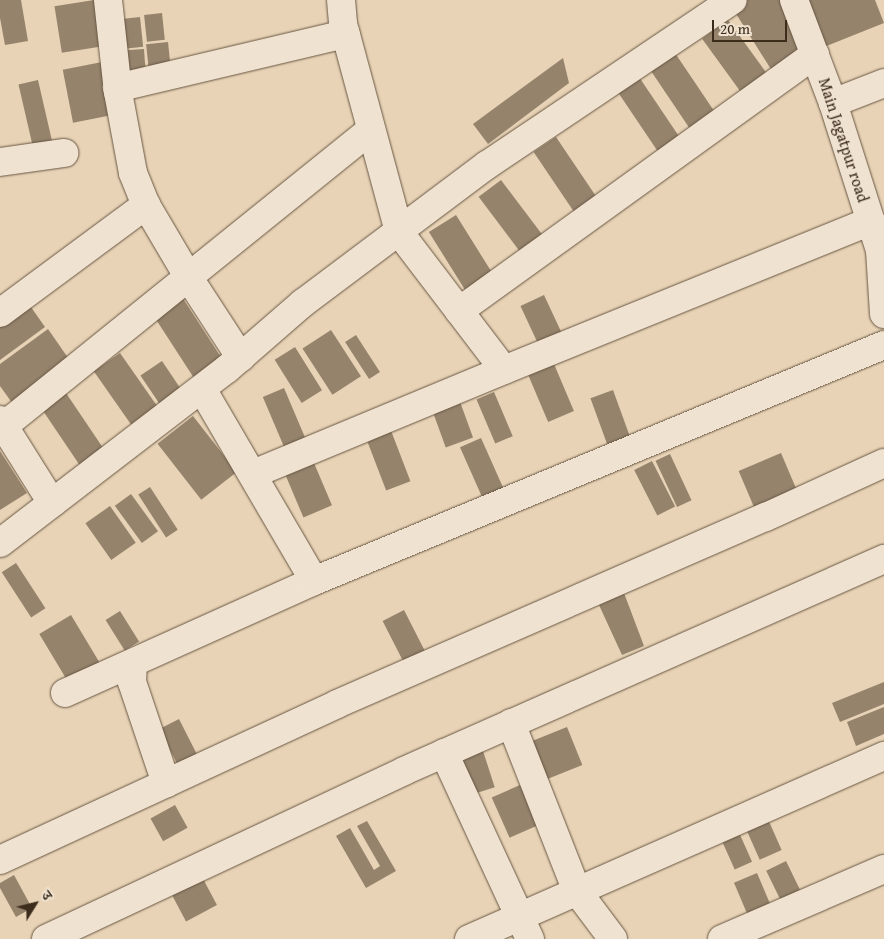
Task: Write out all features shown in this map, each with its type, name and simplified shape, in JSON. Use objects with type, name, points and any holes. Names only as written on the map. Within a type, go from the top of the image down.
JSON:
[{"type":"street","points":[[108,0],[117,88],[133,173],[146,205],[189,278],[241,358]]},
{"type":"street","points":[[341,0],[346,34],[370,130],[399,232],[504,370]]},
{"type":"street","points":[[0,543],[202,389],[241,358],[303,303],[487,165],[733,0]]},
{"type":"street","name":"Main Jagatpur road","points":[[794,0],[834,103],[871,221],[882,249],[884,314]]},
{"type":"street","points":[[117,88],[346,34]]},
{"type":"street","points":[[459,311],[815,54]]},
{"type":"street","points":[[834,103],[884,83]]},
{"type":"street","points":[[52,503],[1,425],[189,278],[370,130]]},
{"type":"street","points":[[0,162],[64,152]]},
{"type":"street","points":[[0,313],[146,205]]},
{"type":"street","points":[[253,474],[871,221]]},
{"type":"street","points":[[65,693],[314,581],[884,345]]},
{"type":"street","points":[[202,389],[314,581]]},
{"type":"street","points":[[0,860],[338,704],[748,525],[884,462]]},
{"type":"street","points":[[46,939],[511,723],[884,559]]},
{"type":"street","points":[[133,663],[132,682],[166,783]]},
{"type":"street","points":[[511,723],[577,890],[613,939]]},
{"type":"street","points":[[444,754],[524,928]]},
{"type":"street","points":[[470,939],[524,928],[577,890],[884,756]]},
{"type":"street","points":[[722,939],[884,868]]},
{"type":"building","points":[[0,0],[21,0],[28,41],[5,45],[0,18]]},
{"type":"building","points":[[94,0],[101,46],[62,53],[54,6]]},
{"type":"building","points":[[744,0],[781,0],[804,55],[774,74],[733,9]]},
{"type":"building","points":[[805,0],[875,0],[884,23],[824,47]]},
{"type":"building","points":[[162,13],[165,40],[147,42],[144,15]]},
{"type":"building","points":[[140,17],[143,47],[122,49],[119,19]]},
{"type":"building","points":[[728,20],[767,74],[741,93],[702,39]]},
{"type":"building","points":[[168,42],[171,73],[149,75],[146,44]]},
{"type":"building","points":[[144,49],[146,77],[124,78],[122,51]]},
{"type":"building","points":[[673,50],[717,115],[692,131],[648,67]]},
{"type":"building","points":[[563,58],[569,83],[488,144],[473,124]]},
{"type":"building","points":[[102,62],[112,115],[73,123],[63,70]]},
{"type":"building","points":[[637,74],[681,139],[659,153],[615,89]]},
{"type":"building","points":[[38,80],[54,151],[35,156],[19,84]]},
{"type":"building","points":[[556,137],[597,198],[574,213],[534,152]]},
{"type":"building","points":[[501,180],[543,235],[520,252],[479,197]]},
{"type":"building","points":[[456,215],[495,278],[468,295],[429,232]]},
{"type":"building","points":[[180,294],[227,366],[198,385],[151,313]]},
{"type":"building","points":[[544,295],[563,336],[539,347],[520,306]]},
{"type":"building","points":[[26,300],[45,327],[0,360],[0,319]]},
{"type":"building","points":[[48,329],[73,365],[15,407],[0,386],[0,364]]},
{"type":"building","points":[[331,330],[361,376],[332,395],[302,349]]},
{"type":"building","points":[[356,335],[380,372],[369,379],[345,342]]},
{"type":"building","points":[[295,347],[322,390],[302,403],[275,360]]},
{"type":"building","points":[[120,353],[157,406],[131,425],[94,371]]},
{"type":"building","points":[[162,361],[186,397],[164,411],[140,376]]},
{"type":"building","points":[[554,364],[574,411],[548,422],[528,375]]},
{"type":"building","points":[[284,388],[306,440],[285,449],[263,397]]},
{"type":"building","points":[[613,390],[632,442],[609,450],[590,398]]},
{"type":"building","points":[[494,392],[513,436],[495,444],[477,399]]},
{"type":"building","points":[[66,393],[107,454],[83,470],[42,409]]},
{"type":"building","points":[[459,399],[473,438],[446,447],[432,409]]},
{"type":"building","points":[[193,416],[237,472],[201,500],[158,444]]},
{"type":"building","points":[[390,428],[410,481],[386,491],[366,437]]},
{"type":"building","points":[[481,438],[505,493],[484,502],[460,447]]},
{"type":"building","points":[[0,451],[27,493],[0,510]]},
{"type":"building","points":[[781,453],[798,493],[755,511],[739,471]]},
{"type":"building","points":[[670,454],[692,500],[677,507],[655,461]]},
{"type":"building","points":[[652,461],[675,506],[657,516],[634,470]]},
{"type":"building","points":[[314,463],[332,505],[303,517],[285,475]]},
{"type":"building","points":[[150,487],[178,530],[166,537],[138,495]]},
{"type":"building","points":[[131,494],[158,531],[142,543],[115,506]]},
{"type":"building","points":[[110,506],[136,543],[111,560],[85,523]]},
{"type":"building","points":[[16,563],[45,608],[31,618],[2,572]]},
{"type":"building","points":[[624,593],[644,646],[622,655],[599,605]]},
{"type":"building","points":[[404,610],[426,653],[404,664],[383,621]]},
{"type":"building","points":[[120,611],[139,642],[125,651],[106,620]]},
{"type":"building","points":[[71,615],[100,663],[68,682],[39,634]]},
{"type":"building","points":[[884,682],[884,704],[840,722],[832,703]]},
{"type":"building","points":[[884,707],[884,734],[856,746],[847,722]]},
{"type":"building","points":[[179,719],[197,755],[178,765],[159,729]]},
{"type":"building","points":[[567,727],[582,765],[546,780],[531,742]]},
{"type":"building","points":[[483,751],[495,787],[472,795],[460,758]]},
{"type":"building","points":[[520,785],[538,825],[510,838],[492,798]]},
{"type":"building","points":[[175,805],[188,828],[163,841],[151,819]]},
{"type":"building","points":[[767,817],[782,850],[760,860],[745,827]]},
{"type":"building","points":[[367,821],[396,871],[366,888],[336,836],[350,828],[374,870],[380,866],[357,826]]},
{"type":"building","points":[[737,828],[752,862],[735,870],[720,836]]},
{"type":"building","points":[[786,861],[800,890],[780,899],[766,871]]},
{"type":"building","points":[[757,873],[772,908],[749,918],[734,883]]},
{"type":"building","points":[[14,875],[32,908],[16,917],[0,888],[0,883]]},
{"type":"building","points":[[201,875],[217,905],[186,921],[170,891]]}]
